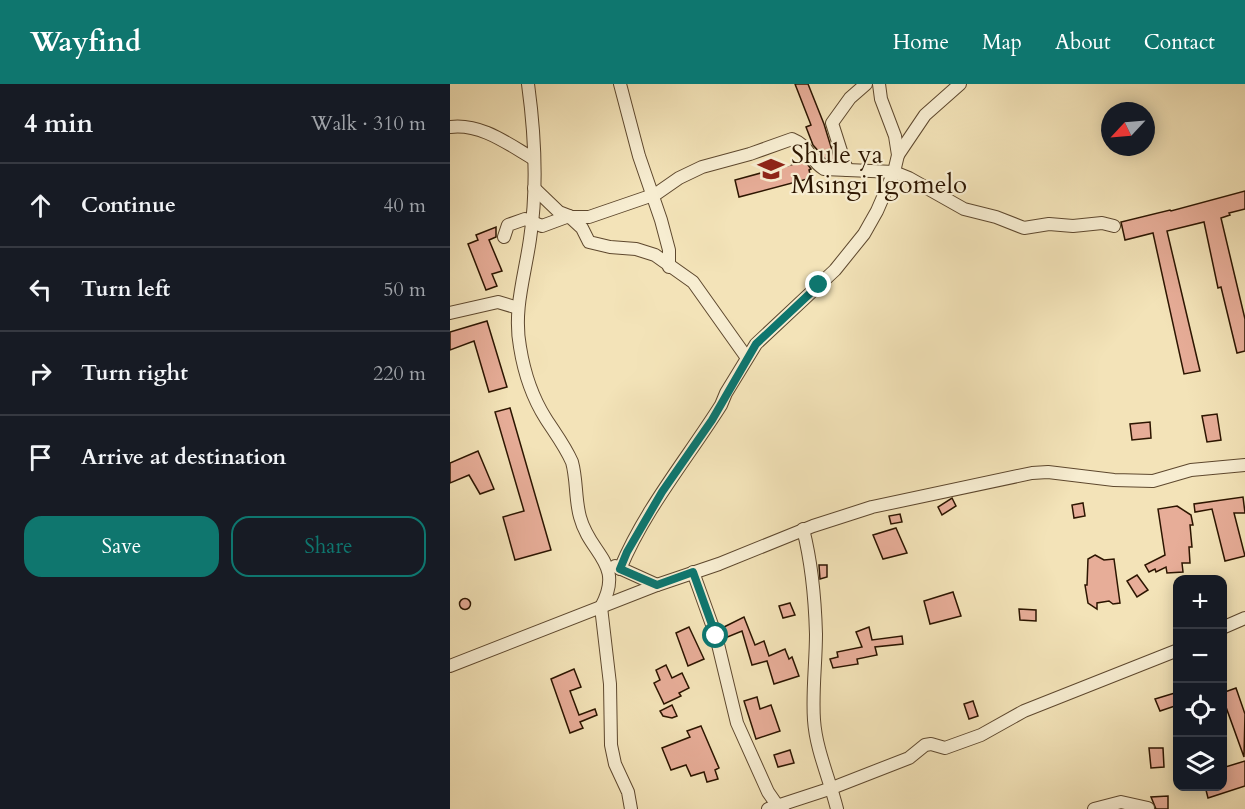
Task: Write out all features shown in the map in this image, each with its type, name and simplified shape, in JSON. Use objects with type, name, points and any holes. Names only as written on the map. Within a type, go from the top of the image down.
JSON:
[{"type":"street","points":[[528,84],[534,188],[532,222],[518,308],[520,348],[533,394],[572,462],[580,520],[588,537],[605,562],[610,577],[601,607],[609,669],[611,745],[615,764],[628,792],[631,809]]},
{"type":"street","points":[[620,84],[639,156],[669,250],[669,267]]},
{"type":"street","points":[[847,170],[832,123],[850,98],[866,84]]},
{"type":"street","points":[[879,84],[881,99],[895,136],[898,155]]},
{"type":"street","points":[[620,569],[627,552],[662,492],[712,420],[747,358],[762,337],[834,270],[864,234],[894,172],[898,155],[925,115],[960,84]]},
{"type":"street","points":[[450,127],[463,125],[493,135],[534,159]]},
{"type":"street","points":[[504,237],[508,225],[525,219],[542,226],[570,216],[589,217],[653,195],[679,178],[702,167],[750,154],[792,139],[801,143],[817,165],[824,169],[894,172],[964,209],[996,217],[1024,228],[1049,224],[1073,226],[1102,223],[1114,226]]},
{"type":"street","points":[[534,188],[554,208],[570,216],[582,228],[590,242],[610,247],[636,249],[655,255],[693,282],[747,358]]},
{"type":"street","points":[[450,313],[498,302],[518,308]]},
{"type":"street","points":[[450,666],[657,585],[727,561],[803,529],[872,507],[1032,473],[1048,472],[1114,480],[1153,481],[1191,470],[1245,465]]},
{"type":"street","points":[[803,529],[811,559],[814,589],[816,634],[814,721],[837,809]]},
{"type":"street","points":[[605,562],[657,585]]},
{"type":"street","points":[[693,572],[716,636],[737,723],[777,808],[909,758],[925,745],[931,744],[945,748],[981,735],[1024,711],[1173,652]]},
{"type":"street","points":[[1227,626],[1245,618]]},
{"type":"street","points":[[1094,809],[1121,802],[1148,808]]},
{"type":"building","points":[[795,84],[808,84],[835,160],[827,161],[813,145],[806,127],[811,125]]},
{"type":"building","points":[[805,161],[811,169],[809,170],[811,178],[739,197],[735,180]]},
{"type":"building","points":[[1245,191],[1245,209],[1229,213],[1230,215],[1221,218],[1245,319],[1245,351],[1237,353],[1221,287],[1218,288],[1204,222],[1167,231],[1200,371],[1184,374],[1153,233],[1125,240],[1121,222]]},
{"type":"building","points":[[496,227],[496,237],[489,240],[502,271],[492,274],[497,286],[486,290],[468,244],[478,240],[476,235]]},
{"type":"building","points":[[487,321],[507,387],[489,392],[474,341],[450,350],[450,332]]},
{"type":"building","points":[[510,408],[551,550],[515,560],[503,517],[524,511],[495,412]]},
{"type":"building","points":[[1217,414],[1221,440],[1207,442],[1202,416]]},
{"type":"building","points":[[1150,422],[1151,438],[1132,440],[1130,424]]},
{"type":"building","points":[[478,451],[494,489],[480,494],[469,475],[450,483],[450,463]]},
{"type":"building","points":[[1243,497],[1245,513],[1234,513],[1245,556],[1225,561],[1212,509],[1195,512],[1194,504]]},
{"type":"building","points":[[952,498],[956,506],[942,515],[938,507]]},
{"type":"building","points":[[1083,503],[1085,516],[1074,518],[1072,505]]},
{"type":"building","points":[[1177,506],[1191,515],[1193,525],[1190,525],[1192,547],[1189,547],[1190,563],[1182,563],[1183,572],[1167,573],[1166,567],[1156,572],[1155,569],[1149,572],[1145,565],[1165,555],[1158,509]]},
{"type":"building","points":[[900,514],[902,522],[891,524],[889,516]]},
{"type":"building","points":[[896,528],[907,553],[883,559],[873,535]]},
{"type":"building","points":[[1095,555],[1104,560],[1114,559],[1120,603],[1113,604],[1109,601],[1097,603],[1097,609],[1088,603],[1085,585],[1087,585],[1088,559]]},
{"type":"building","points":[[819,565],[827,565],[827,577],[820,579]]},
{"type":"building","points":[[1137,575],[1148,590],[1137,597],[1127,581]]},
{"type":"building","points":[[953,592],[961,616],[930,624],[924,601]]},
{"type":"building","points":[[465,598],[471,604],[465,610],[459,604]]},
{"type":"building","points":[[790,603],[795,615],[783,618],[779,606]]},
{"type":"building","points":[[1019,609],[1036,610],[1036,621],[1020,620]]},
{"type":"building","points":[[744,617],[755,645],[764,641],[769,656],[785,649],[789,659],[792,657],[799,676],[774,684],[767,661],[752,665],[742,631],[725,638],[722,628]]},
{"type":"building","points":[[689,627],[704,659],[688,666],[676,633]]},
{"type":"building","points":[[869,627],[872,640],[902,636],[903,644],[875,647],[877,655],[857,659],[858,664],[833,668],[830,659],[838,657],[837,652],[862,647],[856,632]]},
{"type":"building","points":[[666,665],[672,678],[682,673],[689,688],[679,693],[681,696],[664,704],[654,683],[660,680],[656,670]]},
{"type":"building","points":[[574,669],[581,687],[570,691],[579,715],[595,709],[597,715],[580,722],[583,728],[570,733],[551,679]]},
{"type":"building","points":[[1236,688],[1245,714],[1244,757],[1227,710],[1227,691]]},
{"type":"building","points":[[1173,694],[1173,707],[1160,711],[1155,699]]},
{"type":"building","points":[[757,697],[760,709],[771,705],[780,731],[756,739],[744,701]]},
{"type":"building","points":[[973,701],[978,716],[969,719],[964,704]]},
{"type":"building","points":[[672,705],[677,716],[672,718],[663,716],[660,711]]},
{"type":"building","points":[[701,726],[719,768],[715,770],[718,779],[707,782],[704,772],[691,776],[686,765],[671,770],[662,748],[690,737],[687,731]]},
{"type":"building","points":[[1149,748],[1163,748],[1164,767],[1151,768]]},
{"type":"building","points":[[790,750],[794,763],[778,767],[774,755]]},
{"type":"building","points":[[1245,761],[1245,786],[1208,798],[1206,791],[1227,791],[1227,766]]},
{"type":"building","points":[[1168,796],[1168,809],[1156,809],[1151,797]]},
{"type":"place","name":"Shule ya Msingi Igomelo","points":[[771,169]]},
{"type":"route","points":[[716,636],[693,572],[657,585],[620,569],[642,525],[712,420],[756,344],[819,285]]}]
